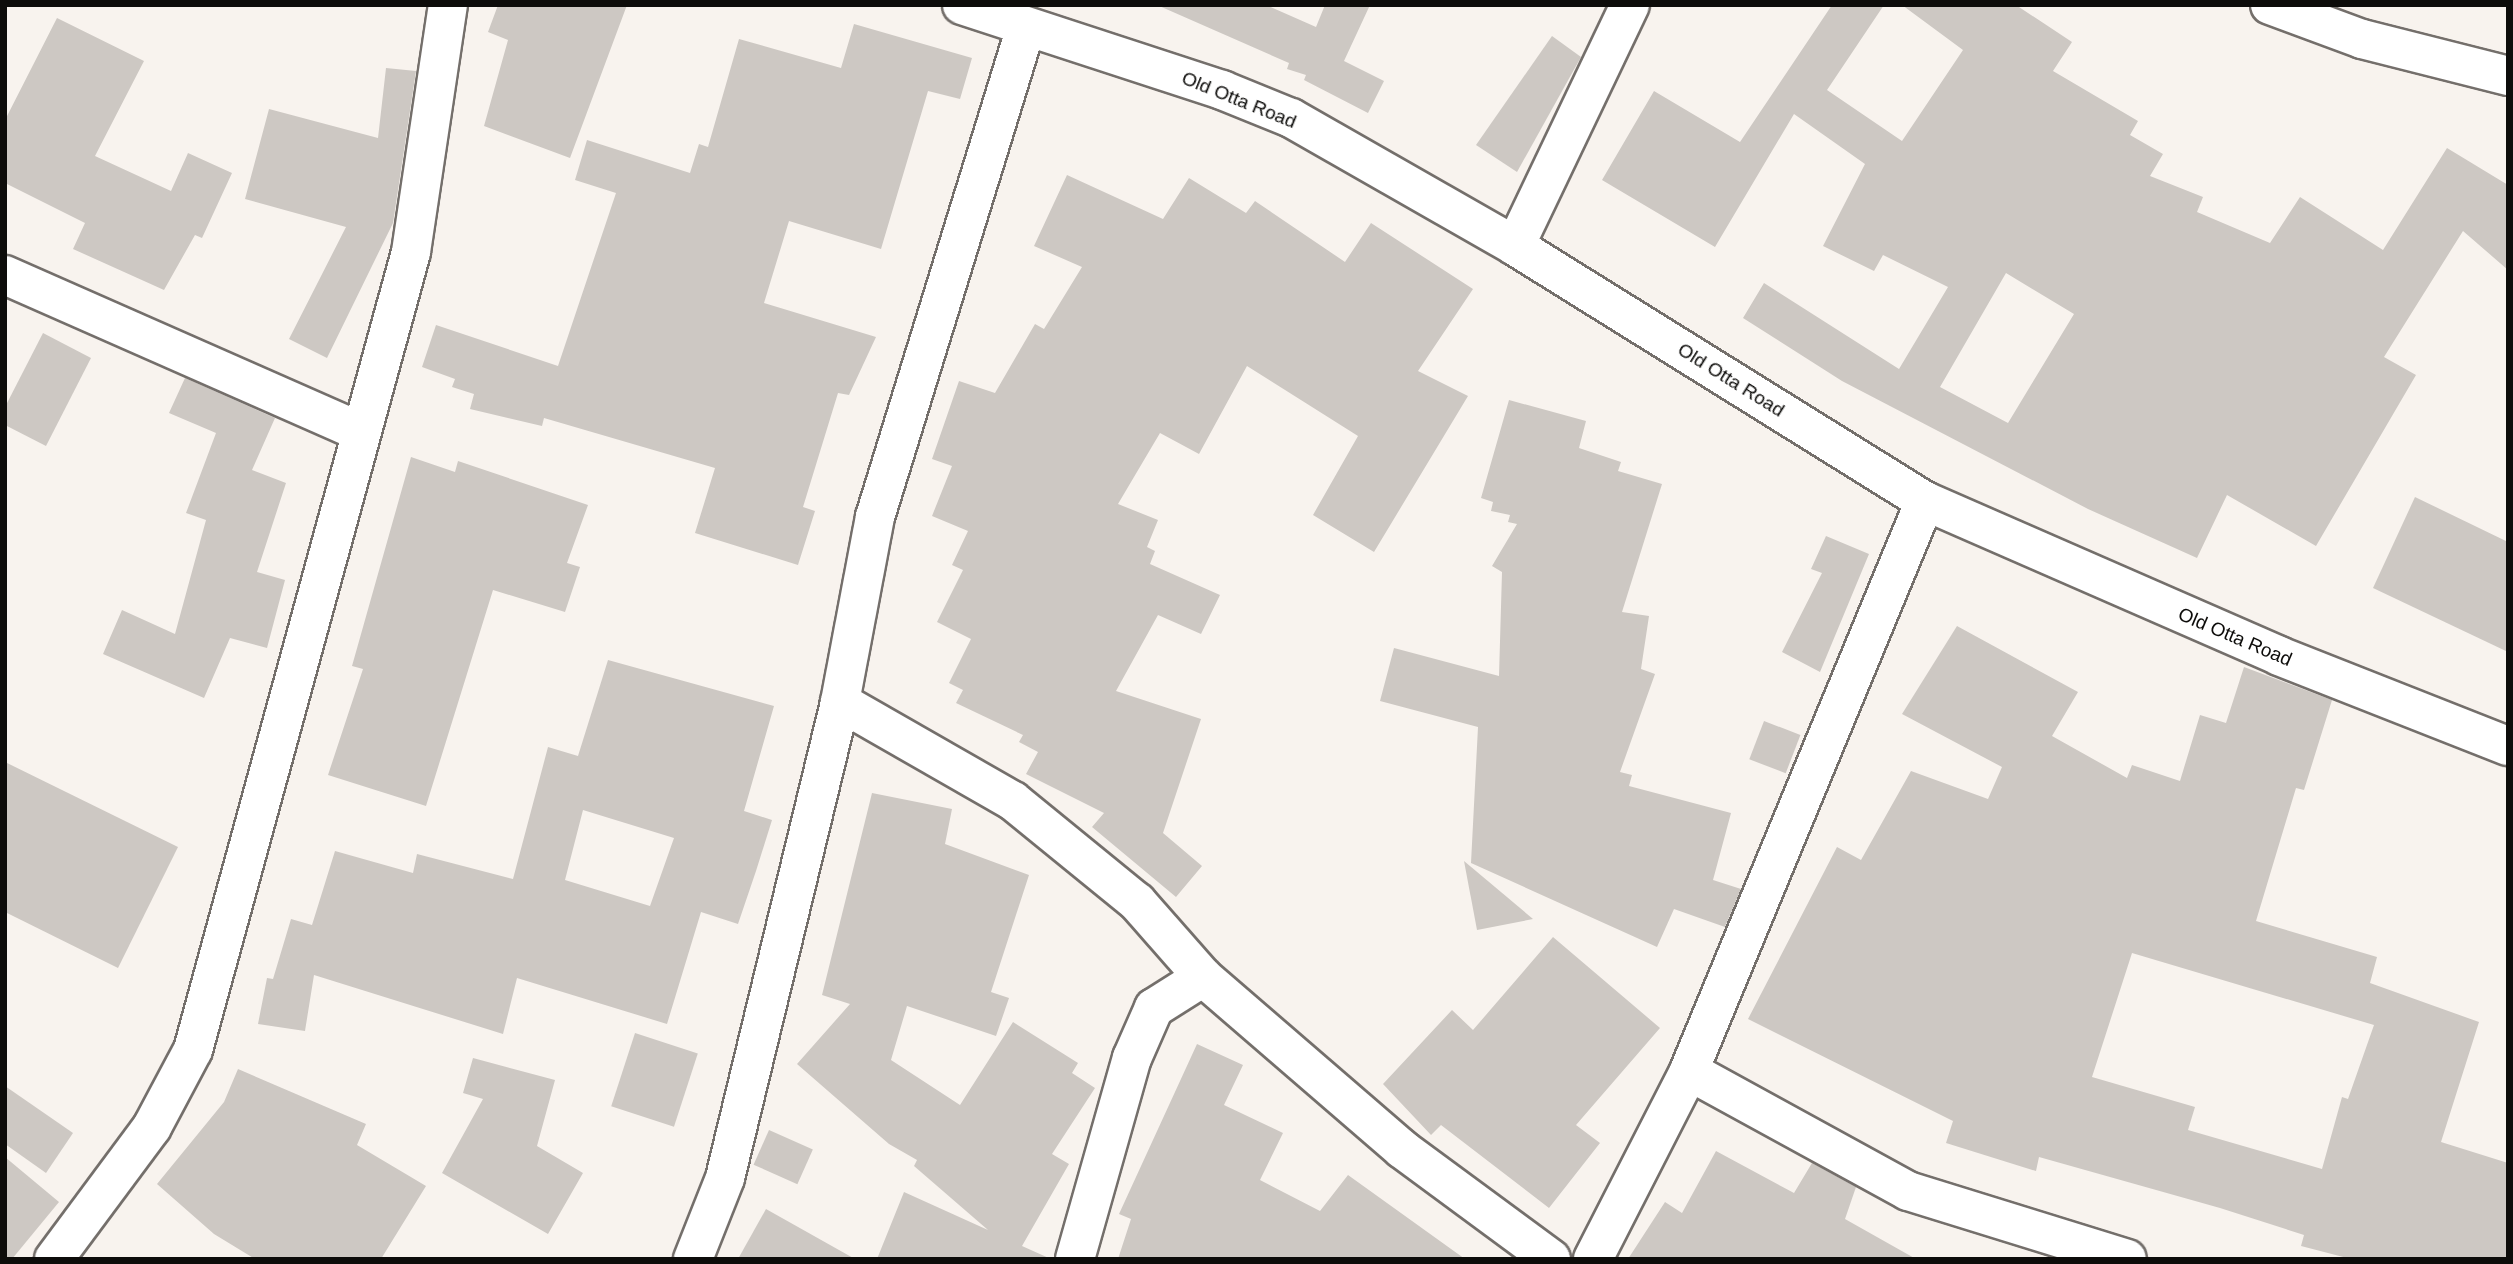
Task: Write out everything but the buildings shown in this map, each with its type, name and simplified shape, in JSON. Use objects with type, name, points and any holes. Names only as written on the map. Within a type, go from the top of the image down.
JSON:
[{"type":"street","points":[[54,1259],[152,1127],[193,1049],[411,252],[448,5]]},
{"type":"street","name":"Old Otta Road","points":[[962,5],[1222,90],[1291,118],[1514,246],[1925,501],[2279,656],[2508,746]]},
{"type":"street","points":[[1514,246],[1630,5]]},
{"type":"street","points":[[2270,5],[2362,38],[2508,76]]},
{"type":"street","points":[[693,1259],[725,1178],[840,702],[875,517],[1026,27]]},
{"type":"street","points":[[5,275],[361,432]]},
{"type":"street","points":[[1592,1259],[1689,1071],[1925,501]]},
{"type":"street","points":[[840,702],[1013,801],[1137,902],[1203,977],[1402,1149],[1551,1259]]},
{"type":"street","points":[[1075,1259],[1132,1058],[1154,1008],[1203,977]]},
{"type":"street","points":[[1689,1071],[1908,1191],[2127,1259]]}]
